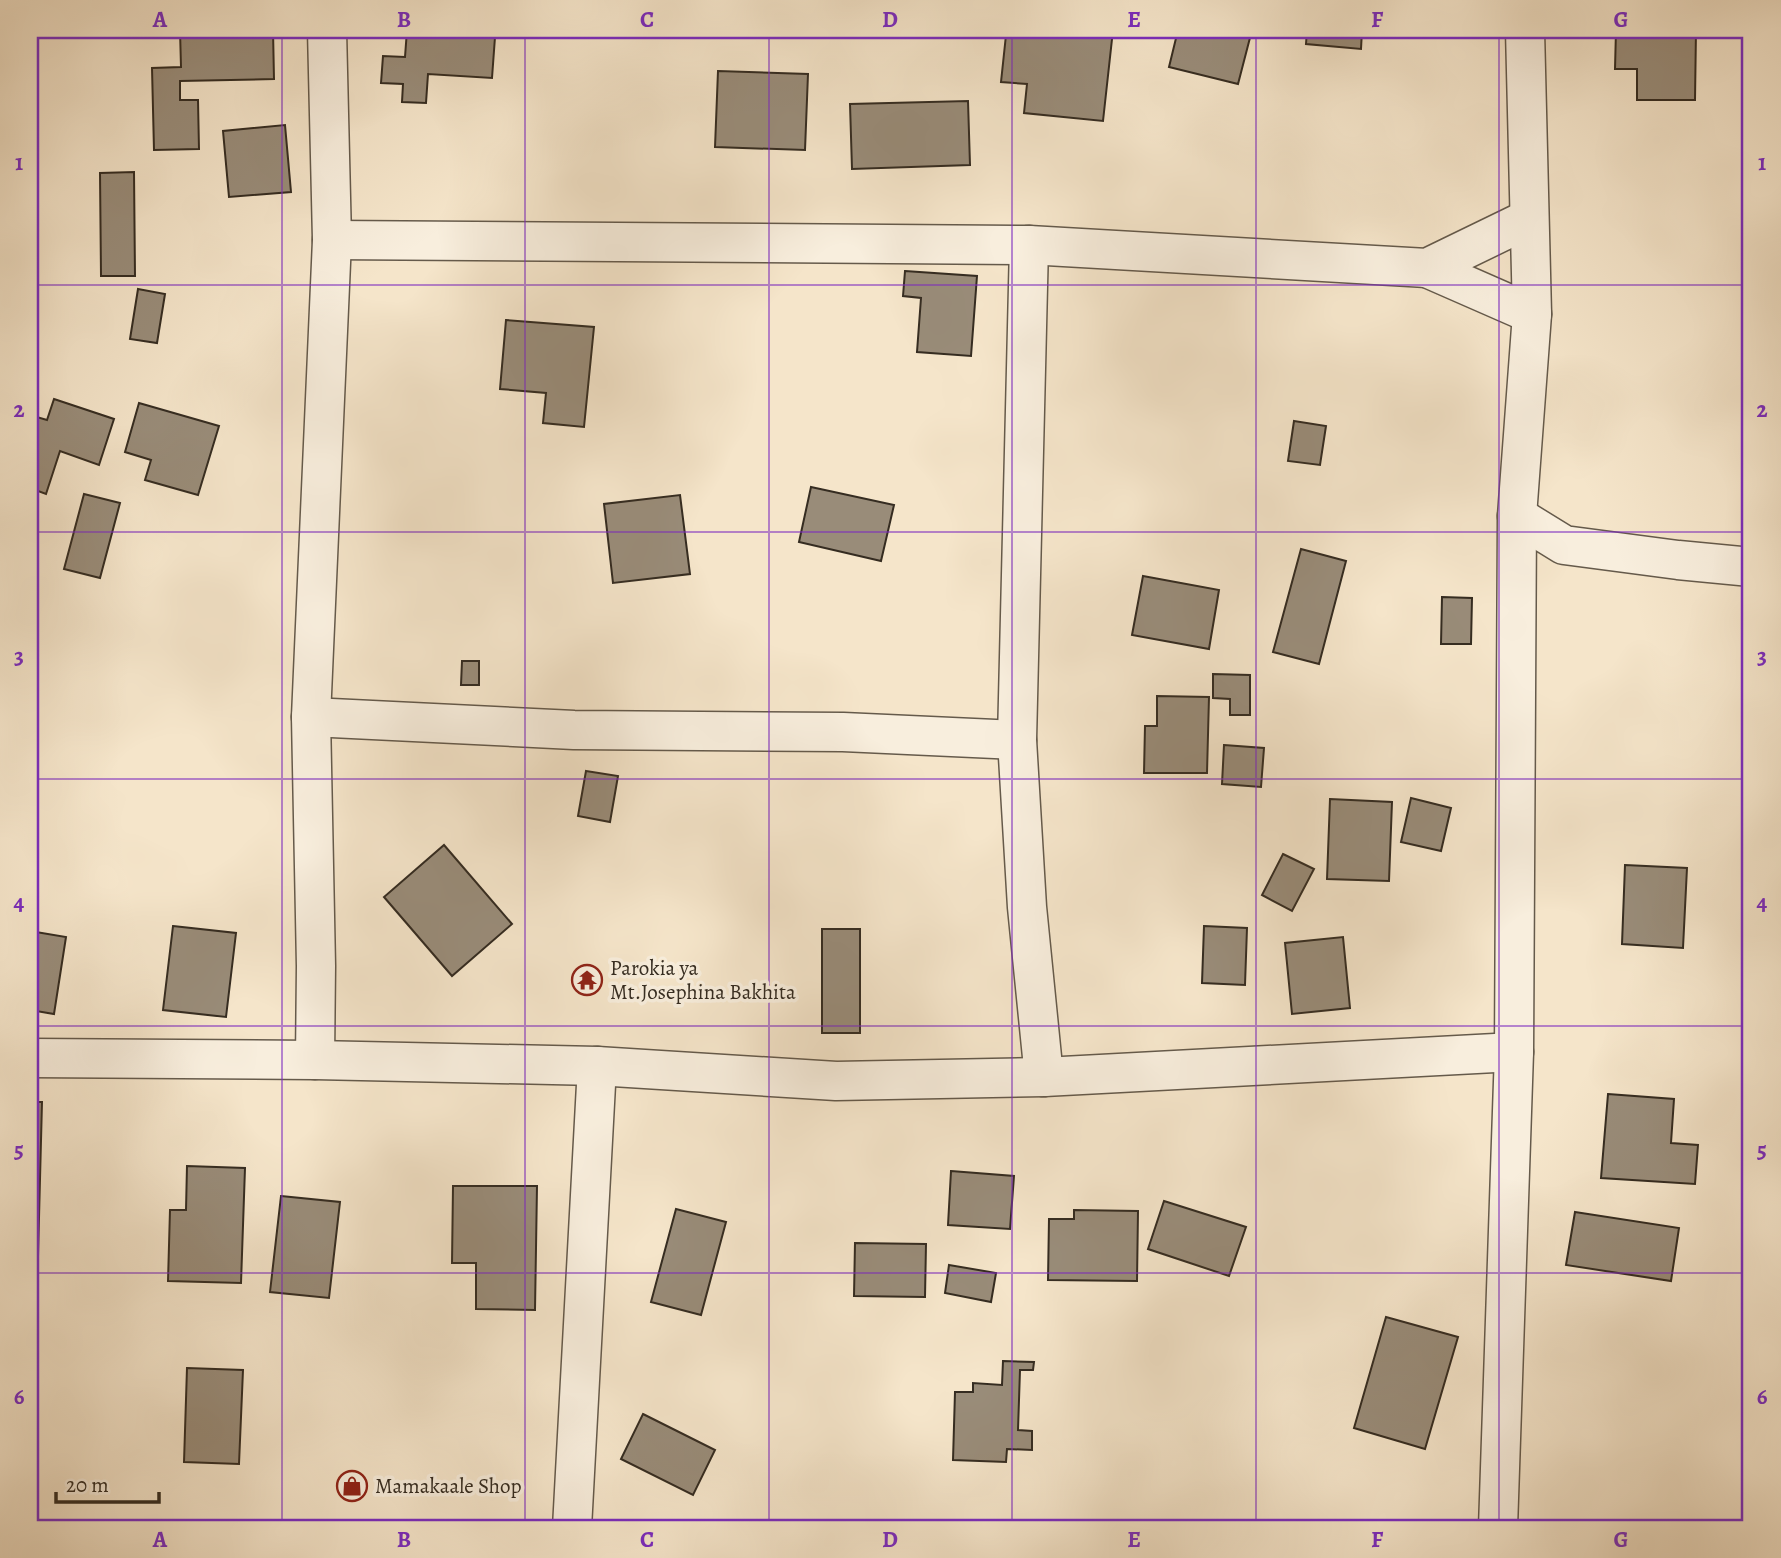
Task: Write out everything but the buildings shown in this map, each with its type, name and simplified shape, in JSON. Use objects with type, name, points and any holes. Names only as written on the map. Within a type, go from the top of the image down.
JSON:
[{"type":"street","points":[[315,1060],[311,717],[332,240],[327,30]]},
{"type":"street","points":[[1498,1528],[1514,1052],[1517,516],[1532,314],[1525,30]]},
{"type":"street","points":[[1427,268],[1528,219]]},
{"type":"street","points":[[332,240],[1029,245],[1427,268],[1532,314]]},
{"type":"street","points":[[1029,245],[1017,740],[1027,907],[1044,1077]]},
{"type":"street","points":[[1517,516],[1564,545],[1678,561],[1751,567]]},
{"type":"street","points":[[1516,601],[1564,545]]},
{"type":"street","points":[[311,717],[574,730],[843,732],[1017,740]]},
{"type":"street","points":[[30,1058],[597,1066],[836,1081],[1044,1077],[1514,1052]]},
{"type":"street","points":[[572,1528],[597,1066]]},
{"type":"place","name":"Parokia ya Mt.Josephina Bakhita","points":[[587,980]]},
{"type":"place","name":"Mamakaale Shop","points":[[352,1486]]}]
